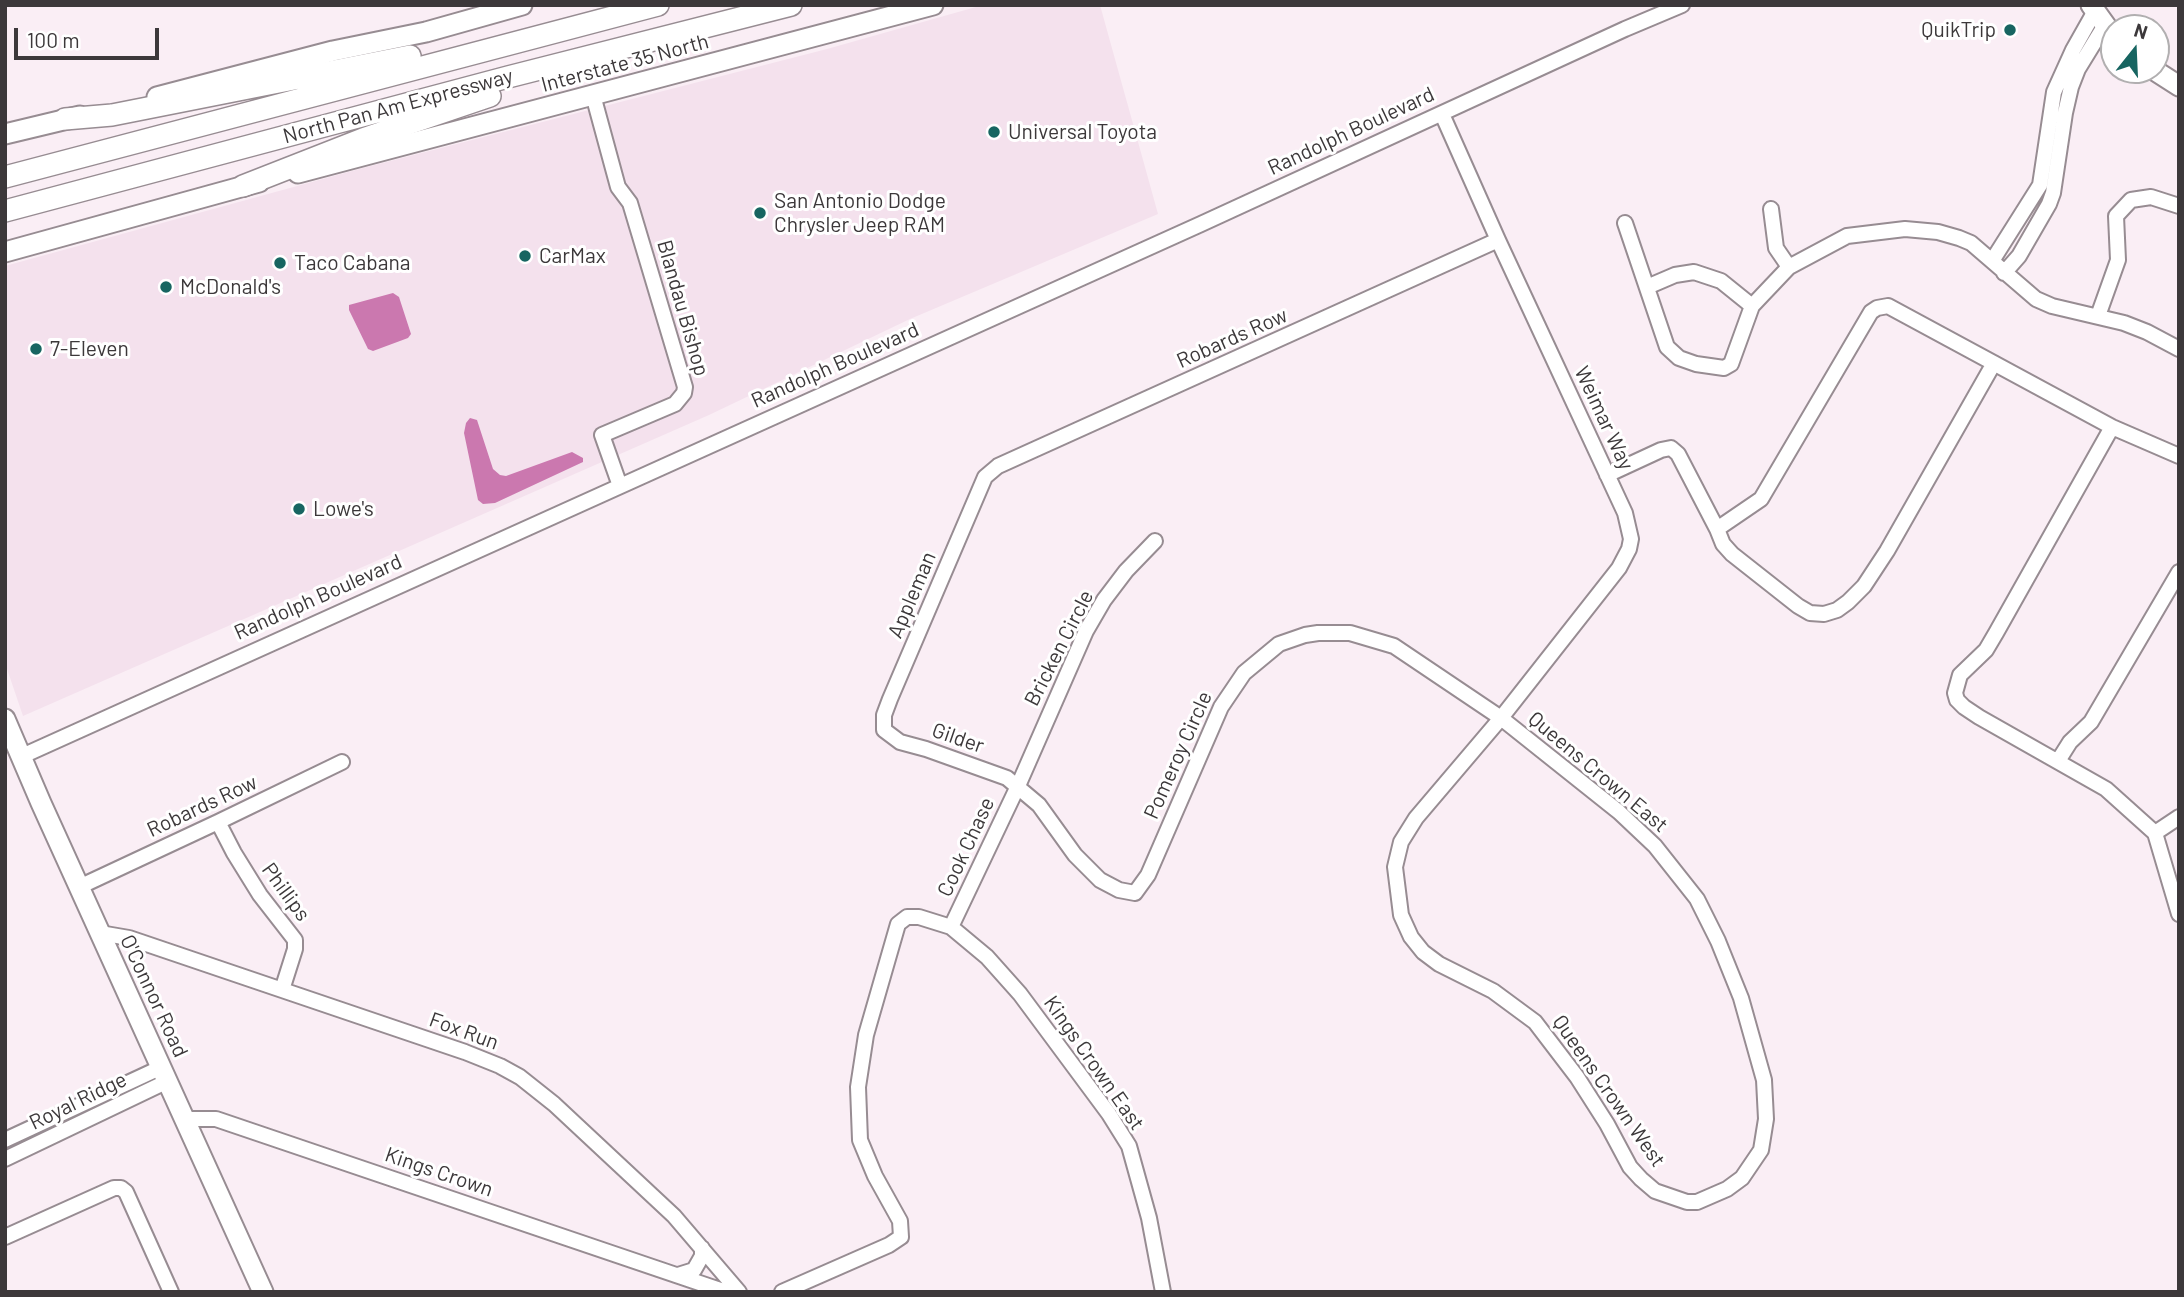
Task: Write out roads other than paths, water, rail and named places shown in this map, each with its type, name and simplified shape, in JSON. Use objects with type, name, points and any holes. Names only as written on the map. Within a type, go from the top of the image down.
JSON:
[{"type":"highway","points":[[65,119],[113,115],[354,68],[404,58],[517,28],[644,5]]},
{"type":"highway","name":"North Pan Am Expressway","points":[[5,177],[657,5]]},
{"type":"highway","name":"North Pan Am Expressway","points":[[5,211],[495,80],[791,5]]},
{"type":"highway","points":[[243,186],[443,111],[622,60],[766,12]]},
{"type":"main road","points":[[5,134],[333,51],[426,32],[522,5]]},
{"type":"main road","name":"Interstate 35 North","points":[[5,253],[243,186],[933,5]]},
{"type":"main road","name":"O'Connor Road","points":[[5,719],[13,760],[79,887],[264,1292]]},
{"type":"street","name":"Randolph Boulevard","points":[[13,760],[1682,5]]},
{"type":"street","points":[[1992,261],[2040,185],[2054,92],[2073,50],[2100,20]]},
{"type":"street","points":[[2004,273],[2019,256],[2049,204],[2071,87],[2100,21]]},
{"type":"street","name":"Blandau Bishop","points":[[593,95],[618,187],[630,203],[685,387],[684,393],[675,404],[602,435],[620,486]]},
{"type":"street","name":"Weimar Way","points":[[1442,114],[1630,528],[1629,548],[1619,568],[1501,718]]},
{"type":"street","points":[[2098,316],[2118,260],[2116,216],[2131,200],[2151,197],[2179,206]]},
{"type":"street","points":[[1771,209],[1776,248],[1789,267]]},
{"type":"street","points":[[1625,223],[1667,347],[1679,358],[1696,364],[1724,369],[1731,364],[1752,306],[1789,267],[1847,236],[1905,229],[1959,237],[1971,243],[2036,299],[2147,332],[2179,349]]},
{"type":"street","name":"Robards Row","points":[[985,477],[998,466],[1498,240]]},
{"type":"street","points":[[1647,287],[1675,275],[1694,272],[1721,281],[1752,306]]},
{"type":"street","points":[[1717,529],[1761,499],[1871,312],[1877,307],[1888,306],[2112,427],[2179,456]]},
{"type":"street","points":[[1607,475],[1671,448],[1678,454],[1723,544],[1732,554],[1798,606],[1810,613],[1824,614],[1837,610],[1864,586],[1887,551],[1994,363]]},
{"type":"street","points":[[2112,427],[1986,650],[1960,675],[1955,693],[1957,700],[1971,712],[2106,789],[2155,833],[2179,914]]},
{"type":"street","name":"Appleman","points":[[884,730],[884,715],[890,699],[985,477]]},
{"type":"street","name":"Bricken Circle","points":[[1018,786],[1086,631],[1104,600],[1126,571],[1155,541]]},
{"type":"street","points":[[2058,761],[2070,742],[2091,722],[2179,572]]},
{"type":"street","name":"Pomeroy Circle","points":[[1135,893],[1148,876],[1221,707],[1244,673],[1279,644],[1318,633],[1350,633],[1380,640],[1421,662],[1501,718]]},
{"type":"street","name":"Queens Crown East","points":[[1501,718],[1619,812],[1655,846],[1697,898],[1741,998],[1764,1080],[1765,1130],[1761,1150],[1749,1168]]},
{"type":"street","name":"Queens Crown West","points":[[1501,718],[1416,818],[1401,842],[1395,867],[1395,884],[1401,915],[1411,937],[1423,952],[1439,964],[1493,991],[1535,1022],[1577,1077],[1630,1167],[1656,1191],[1687,1202],[1698,1202],[1727,1189],[1749,1168]]},
{"type":"street","name":"Gilder","points":[[884,730],[900,742],[1007,778],[1039,805],[1075,855],[1100,880],[1119,890],[1135,893]]},
{"type":"street","name":"Robards Row","points":[[79,887],[342,762]]},
{"type":"street","name":"Cook Chase","points":[[951,927],[1018,786]]},
{"type":"street","points":[[2155,833],[2179,817]]},
{"type":"street","name":"Phillips","points":[[218,822],[260,895],[295,940],[295,950],[282,990]]},
{"type":"street","points":[[782,1292],[889,1245],[901,1237],[900,1221],[874,1176],[860,1140],[857,1118],[858,1087],[864,1048],[898,924],[907,917],[919,917],[951,927]]},
{"type":"street","name":"Kings Crown East","points":[[951,927],[987,957],[1020,994],[1110,1114],[1129,1146],[1149,1218],[1163,1292]]},
{"type":"street","name":"Fox Run","points":[[100,933],[129,937],[474,1055],[520,1077],[554,1104],[674,1216],[739,1292]]},
{"type":"street","name":"Royal Ridge","points":[[5,1140],[165,1074]]},
{"type":"street","name":"Royal Ridge","points":[[5,1159],[165,1074]]},
{"type":"street","name":"Kings Crown","points":[[185,1119],[216,1119],[726,1292]]},
{"type":"street","points":[[5,1237],[114,1188],[121,1188],[126,1192],[164,1289]]},
{"type":"street","points":[[678,1275],[694,1270],[702,1256],[702,1248]]},
{"type":"place","name":"QuikTrip","points":[[2010,30]]},
{"type":"place","name":"Universal Toyota","points":[[994,132]]},
{"type":"place","name":"San Antonio Dodge Chrysler Jeep RAM","points":[[760,213]]},
{"type":"place","name":"CarMax","points":[[525,256]]},
{"type":"place","name":"Taco Cabana","points":[[280,263]]},
{"type":"place","name":"McDonald's","points":[[166,287]]},
{"type":"place","name":"7-Eleven","points":[[36,349]]},
{"type":"place","name":"Lowe's","points":[[299,509]]}]
